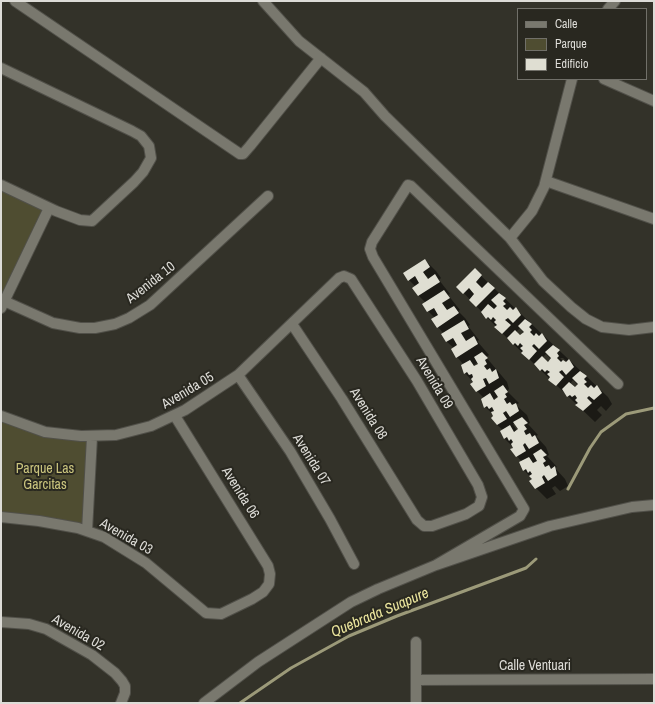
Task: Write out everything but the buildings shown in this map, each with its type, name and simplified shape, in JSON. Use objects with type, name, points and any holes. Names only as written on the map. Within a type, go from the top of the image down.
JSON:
[{"type":"street","points":[[15,1],[240,154],[243,154],[250,146],[321,58]]},
{"type":"street","points":[[263,1],[288,31],[364,92],[385,116],[510,238],[543,281],[586,319],[602,327],[614,330],[643,330],[654,327]]},
{"type":"street","points":[[1,68],[132,131],[140,136],[149,146],[151,158],[143,172],[97,218],[92,221],[86,221],[49,208],[1,185]]},
{"type":"street","points":[[510,238],[539,201],[546,181],[572,80]]},
{"type":"street","points":[[606,80],[654,101]]},
{"type":"street","points":[[546,181],[654,219]]},
{"type":"street","points":[[436,565],[520,516],[524,508],[373,257],[370,248],[372,242],[408,185],[412,186],[618,384]]},
{"type":"street","name":"Avenida 10","points":[[3,304],[53,323],[80,328],[95,328],[115,324],[129,318],[150,305],[268,196]]},
{"type":"street","points":[[3,304],[49,208]]},
{"type":"street","name":"Avenida 05","points":[[1,416],[27,427],[46,432],[92,437],[134,432],[174,416],[204,399],[238,375],[339,278],[344,276],[351,279]]},
{"type":"street","name":"Avenida 09","points":[[351,279],[417,381],[478,485],[482,497],[479,506],[466,514],[432,526],[424,526],[417,520]]},
{"type":"street","name":"Avenida 08","points":[[292,324],[342,399],[417,520]]},
{"type":"street","name":"Avenida 07","points":[[238,375],[290,451],[330,518],[354,564]]},
{"type":"street","name":"Avenida 06","points":[[174,416],[268,566],[270,579],[267,588],[252,599],[221,614]]},
{"type":"street","points":[[87,531],[92,437]]},
{"type":"street","points":[[204,703],[258,662],[351,602],[378,589],[436,565],[550,526],[632,507],[654,504]]},
{"type":"street","name":"Avenida 03","points":[[1,517],[39,521],[87,531],[104,537],[132,554],[206,613],[221,614]]},
{"type":"street","name":"Avenida 02","points":[[1,622],[30,624],[46,629],[76,644],[115,673],[125,686],[125,693],[121,703]]},
{"type":"street","points":[[416,642],[416,703]]},
{"type":"street","name":"Calle Ventuari","points":[[416,680],[654,679]]},
{"type":"green space","points":[[1,185],[49,208],[1,308]]},
{"type":"green space","name":"Parque Las Garcitas","points":[[1,416],[13,422],[92,437],[87,531],[1,517]]},
{"type":"waterway","name":"Quebrada Suapure","points":[[568,489],[590,448],[601,432],[626,414],[654,408]]},
{"type":"waterway","name":"Quebrada Suapure","points":[[240,703],[291,668],[349,636],[397,616],[526,568],[536,559]]}]
